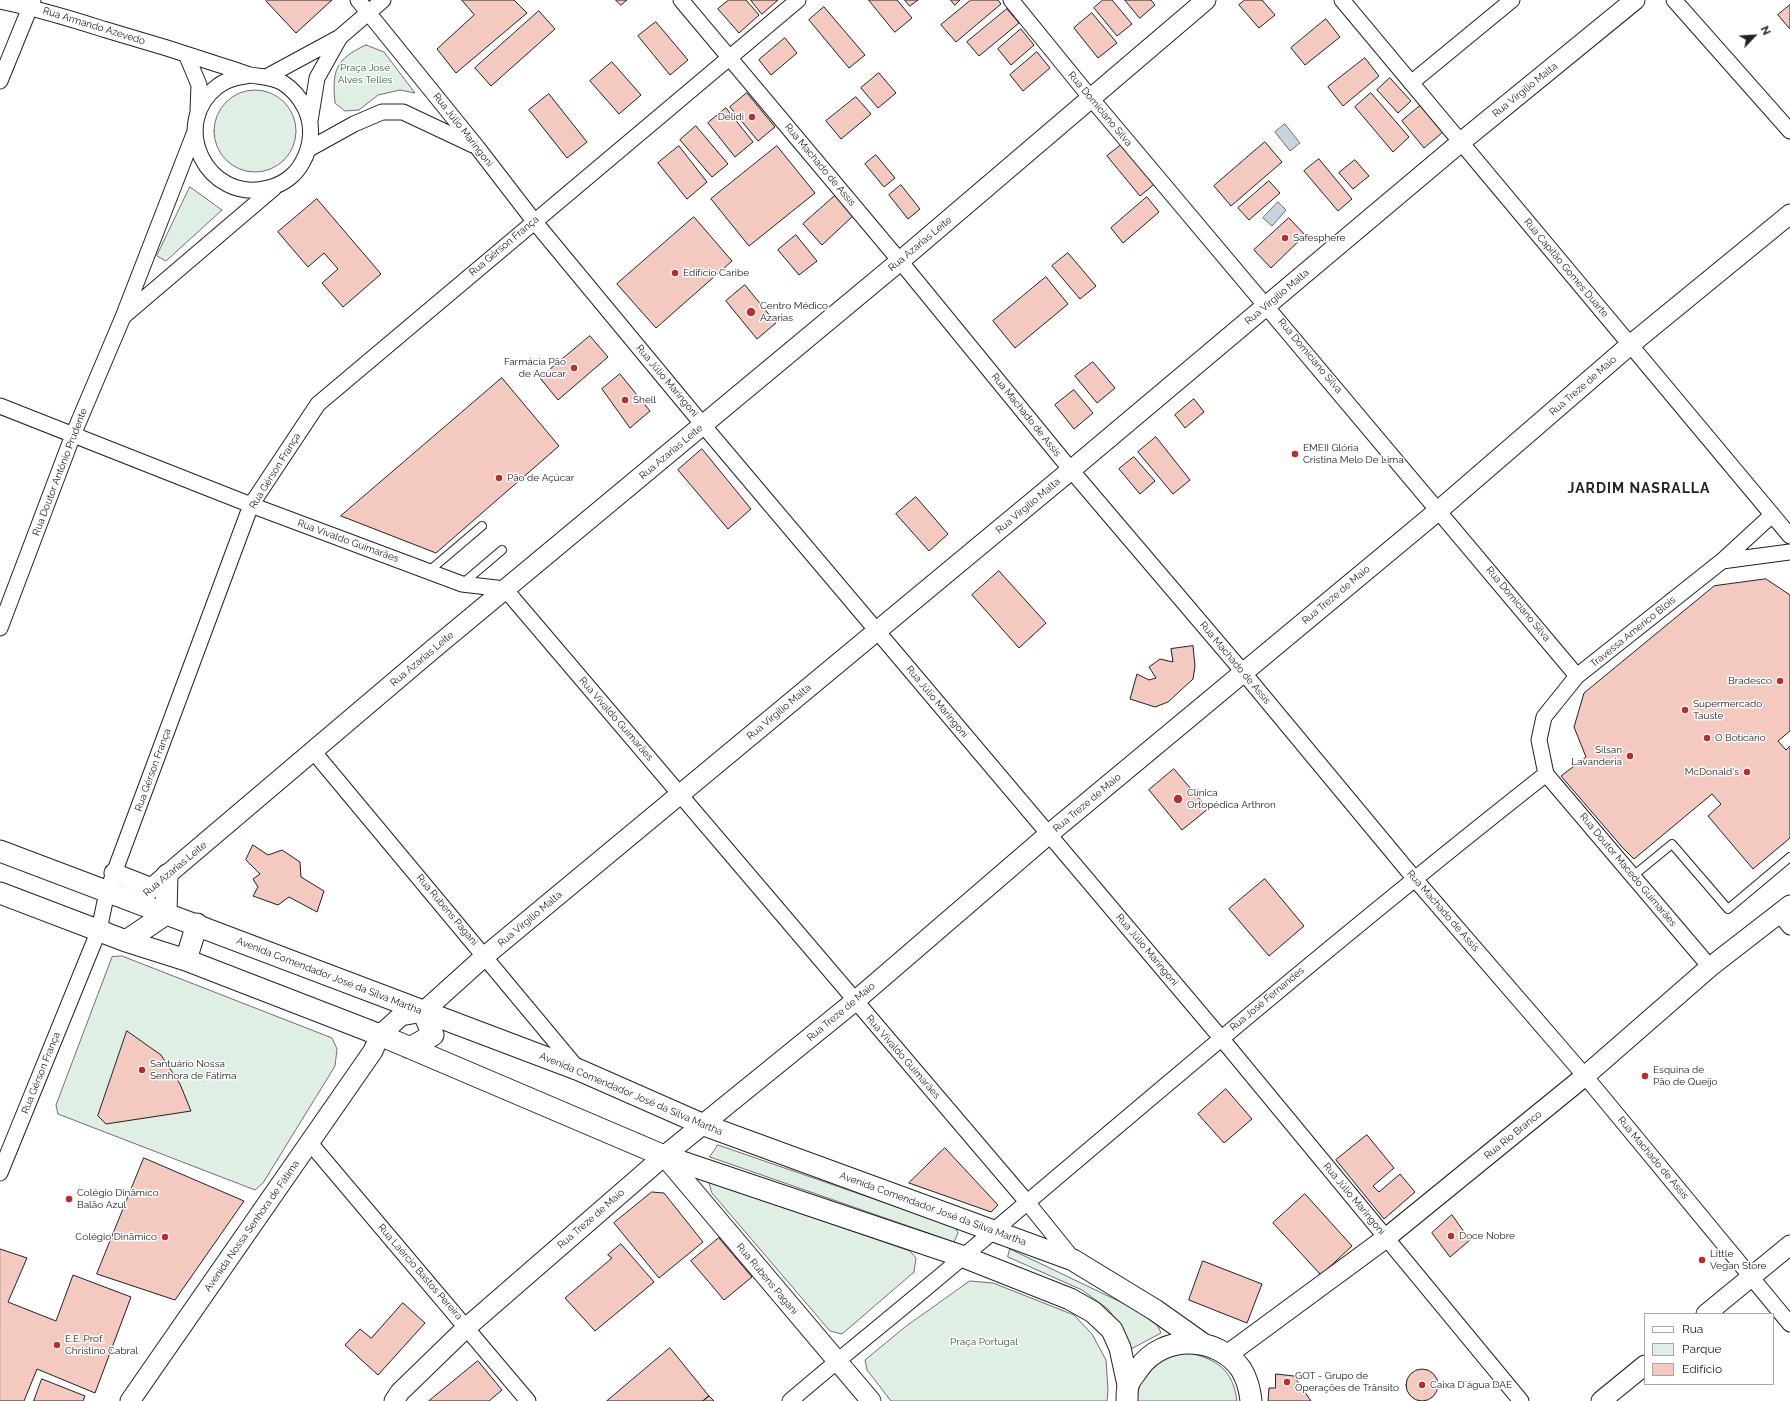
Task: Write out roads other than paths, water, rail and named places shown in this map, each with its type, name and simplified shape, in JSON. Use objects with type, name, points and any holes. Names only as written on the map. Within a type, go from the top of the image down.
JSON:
[{"type":"main road","name":"Avenida Comendador José da Silva Martha","points":[[0,851],[111,882],[135,902],[197,924],[423,1012],[579,1070],[704,1125],[1073,1260],[1155,1310],[1203,1344]]},
{"type":"main road","points":[[126,941],[166,914],[160,881]]},
{"type":"main road","points":[[0,893],[126,941],[186,960],[377,1043],[410,1048],[664,1156],[964,1257],[1070,1299],[1094,1312],[1112,1330],[1120,1348],[1127,1393]]},
{"type":"main road","points":[[186,960],[197,924]]},
{"type":"main road","points":[[410,1048],[433,1035],[423,1012]]},
{"type":"main road","points":[[1127,1393],[1145,1360],[1162,1348],[1182,1342],[1203,1344],[1216,1348],[1227,1355],[1241,1369],[1249,1387],[1251,1401]]},
{"type":"street","name":"Rua Júlio Maringoni","points":[[358,0],[477,147],[534,221],[703,425],[1221,1038],[1521,1401]]},
{"type":"street","points":[[268,76],[340,37],[383,0]]},
{"type":"street","name":"Rua Machado de Assis","points":[[681,0],[900,261],[1071,470],[1243,672],[1414,878],[1585,1076],[1790,1324]]},
{"type":"street","name":"Rua Gérson França","points":[[0,1173],[99,930],[111,882],[251,505],[318,404],[798,0]]},
{"type":"street","name":"Rua Domiciano Silva","points":[[1010,0],[1577,676]]},
{"type":"street","name":"Rua Azarias Leite","points":[[135,902],[505,589],[900,261],[1090,97],[1206,0]]},
{"type":"street","name":"Rua Capitão Gomes Duarte","points":[[1342,0],[1790,536]]},
{"type":"street","points":[[1411,83],[1512,0]]},
{"type":"street","name":"Rua Virgílio Malta","points":[[423,1012],[485,956],[1071,470],[1461,142],[1635,0]]},
{"type":"street","points":[[1674,0],[1790,132]]},
{"type":"street","name":"Rua Armando Azevedo","points":[[0,1],[28,2],[250,74]]},
{"type":"street","points":[[0,81],[28,2]]},
{"type":"street","points":[[186,54],[199,86],[198,114],[195,133],[198,152],[207,169],[222,182],[239,189],[258,191],[277,186],[291,177],[302,164],[311,136],[310,122],[318,78],[340,37]]},
{"type":"street","points":[[198,114],[206,98],[218,86],[233,78],[250,74],[268,76],[283,83],[295,93],[304,107],[310,122]]},
{"type":"street","points":[[308,149],[354,124],[382,112],[403,112],[477,147]]},
{"type":"street","name":"Rua Doutor Antônio Prudente","points":[[0,628],[73,435],[123,317],[195,133]]},
{"type":"street","name":"Rua Doutor Antônio Prudente","points":[[123,317],[277,186]]},
{"type":"street","name":"Rua Treze de Maio","points":[[394,1401],[400,1392],[467,1327],[664,1156],[855,1001],[1049,834],[1439,510],[1630,345],[1790,214]]},
{"type":"street","name":"Rua Vivaldo Guimarães","points":[[0,406],[251,505],[462,584],[505,589],[1027,1202],[1073,1260]]},
{"type":"street","name":"Travessa Americo Blois","points":[[1546,774],[1539,740],[1544,717],[1577,676],[1722,561],[1772,515]]},
{"type":"street","points":[[1722,561],[1790,552]]},
{"type":"street","name":"Rua Rubens Pagani","points":[[314,751],[579,1070]]},
{"type":"street","name":"Rua José Fernandes","points":[[964,1257],[1221,1038],[1414,878],[1546,774]]},
{"type":"street","name":"Rua Doutor Macedo Guimarães","points":[[1546,774],[1710,967]]},
{"type":"street","points":[[111,882],[160,881]]},
{"type":"street","name":"Rua Rio Branco","points":[[1227,1355],[1386,1238],[1585,1076],[1710,967],[1786,916]]},
{"type":"street","name":"Avenida Nossa Senhora de Fátima","points":[[130,1401],[310,1143],[377,1043],[401,1016],[423,1012]]},
{"type":"street","name":"Rua Laércio Bastos Pereira","points":[[310,1143],[528,1401]]},
{"type":"street","name":"Rua Rubens Pagani","points":[[664,1156],[871,1401]]},
{"type":"street","points":[[1707,1313],[1790,1245]]},
{"type":"street","points":[[790,1401],[836,1360],[964,1257]]},
{"type":"street","points":[[1601,1401],[1644,1366]]},
{"type":"lane","points":[[429,571],[482,526]]},
{"type":"lane","points":[[462,584],[502,550]]},
{"type":"lane","points":[[1633,876],[1672,844],[1728,909],[1790,857]]},
{"type":"place","name":"Delidi","points":[[752,117]]},
{"type":"place","name":"Safesphere","points":[[1285,238]]},
{"type":"place","name":"Edifício Caribe","points":[[675,273]]},
{"type":"place","name":"Centro Médico Azarias","points":[[751,312]]},
{"type":"place","name":"Farmácia Pão de Acúcar","points":[[574,368]]},
{"type":"place","name":"Shell","points":[[625,400]]},
{"type":"place","name":"EMEII Glória Cristina Melo De Lima","points":[[1295,454]]},
{"type":"place","name":"Pão de Açúcar","points":[[499,478]]},
{"type":"place","name":"Bradesco","points":[[1780,681]]},
{"type":"place","name":"Supermercado Tauste","points":[[1685,710]]},
{"type":"place","name":"O Boticário","points":[[1707,738]]},
{"type":"place","name":"Silsan Lavanderia","points":[[1630,756]]},
{"type":"place","name":"McDonald's","points":[[1747,772]]},
{"type":"place","name":"Clínica Ortopédica Arthron","points":[[1178,799]]},
{"type":"place","name":"Santuário Nossa Senhora de Fátima","points":[[142,1070]]},
{"type":"place","name":"Esquina de Pão de Queijo","points":[[1645,1076]]},
{"type":"place","name":"Colégio Dinâmico Balão Azul","points":[[69,1199]]},
{"type":"place","name":"Doce Nobre","points":[[1451,1236]]},
{"type":"place","name":"Colégio Dinãmico","points":[[165,1237]]},
{"type":"place","name":"Little Vegan Store","points":[[1702,1260]]},
{"type":"place","name":"E.E. Prof. Christino Cabral","points":[[57,1345]]},
{"type":"place","name":"GOT - Grupo de Operações de Trânsito","points":[[1287,1382]]},
{"type":"place","name":"Caixa D´água DAE","points":[[1422,1385]]},
{"type":"district","name":"JARDIM NASRALLA","points":[[1639,489]]},
{"type":"park label","name":"Praça José Alves Telles","points":[[365,74]]},
{"type":"park label","name":"Praça Portugal","points":[[984,1342]]}]
